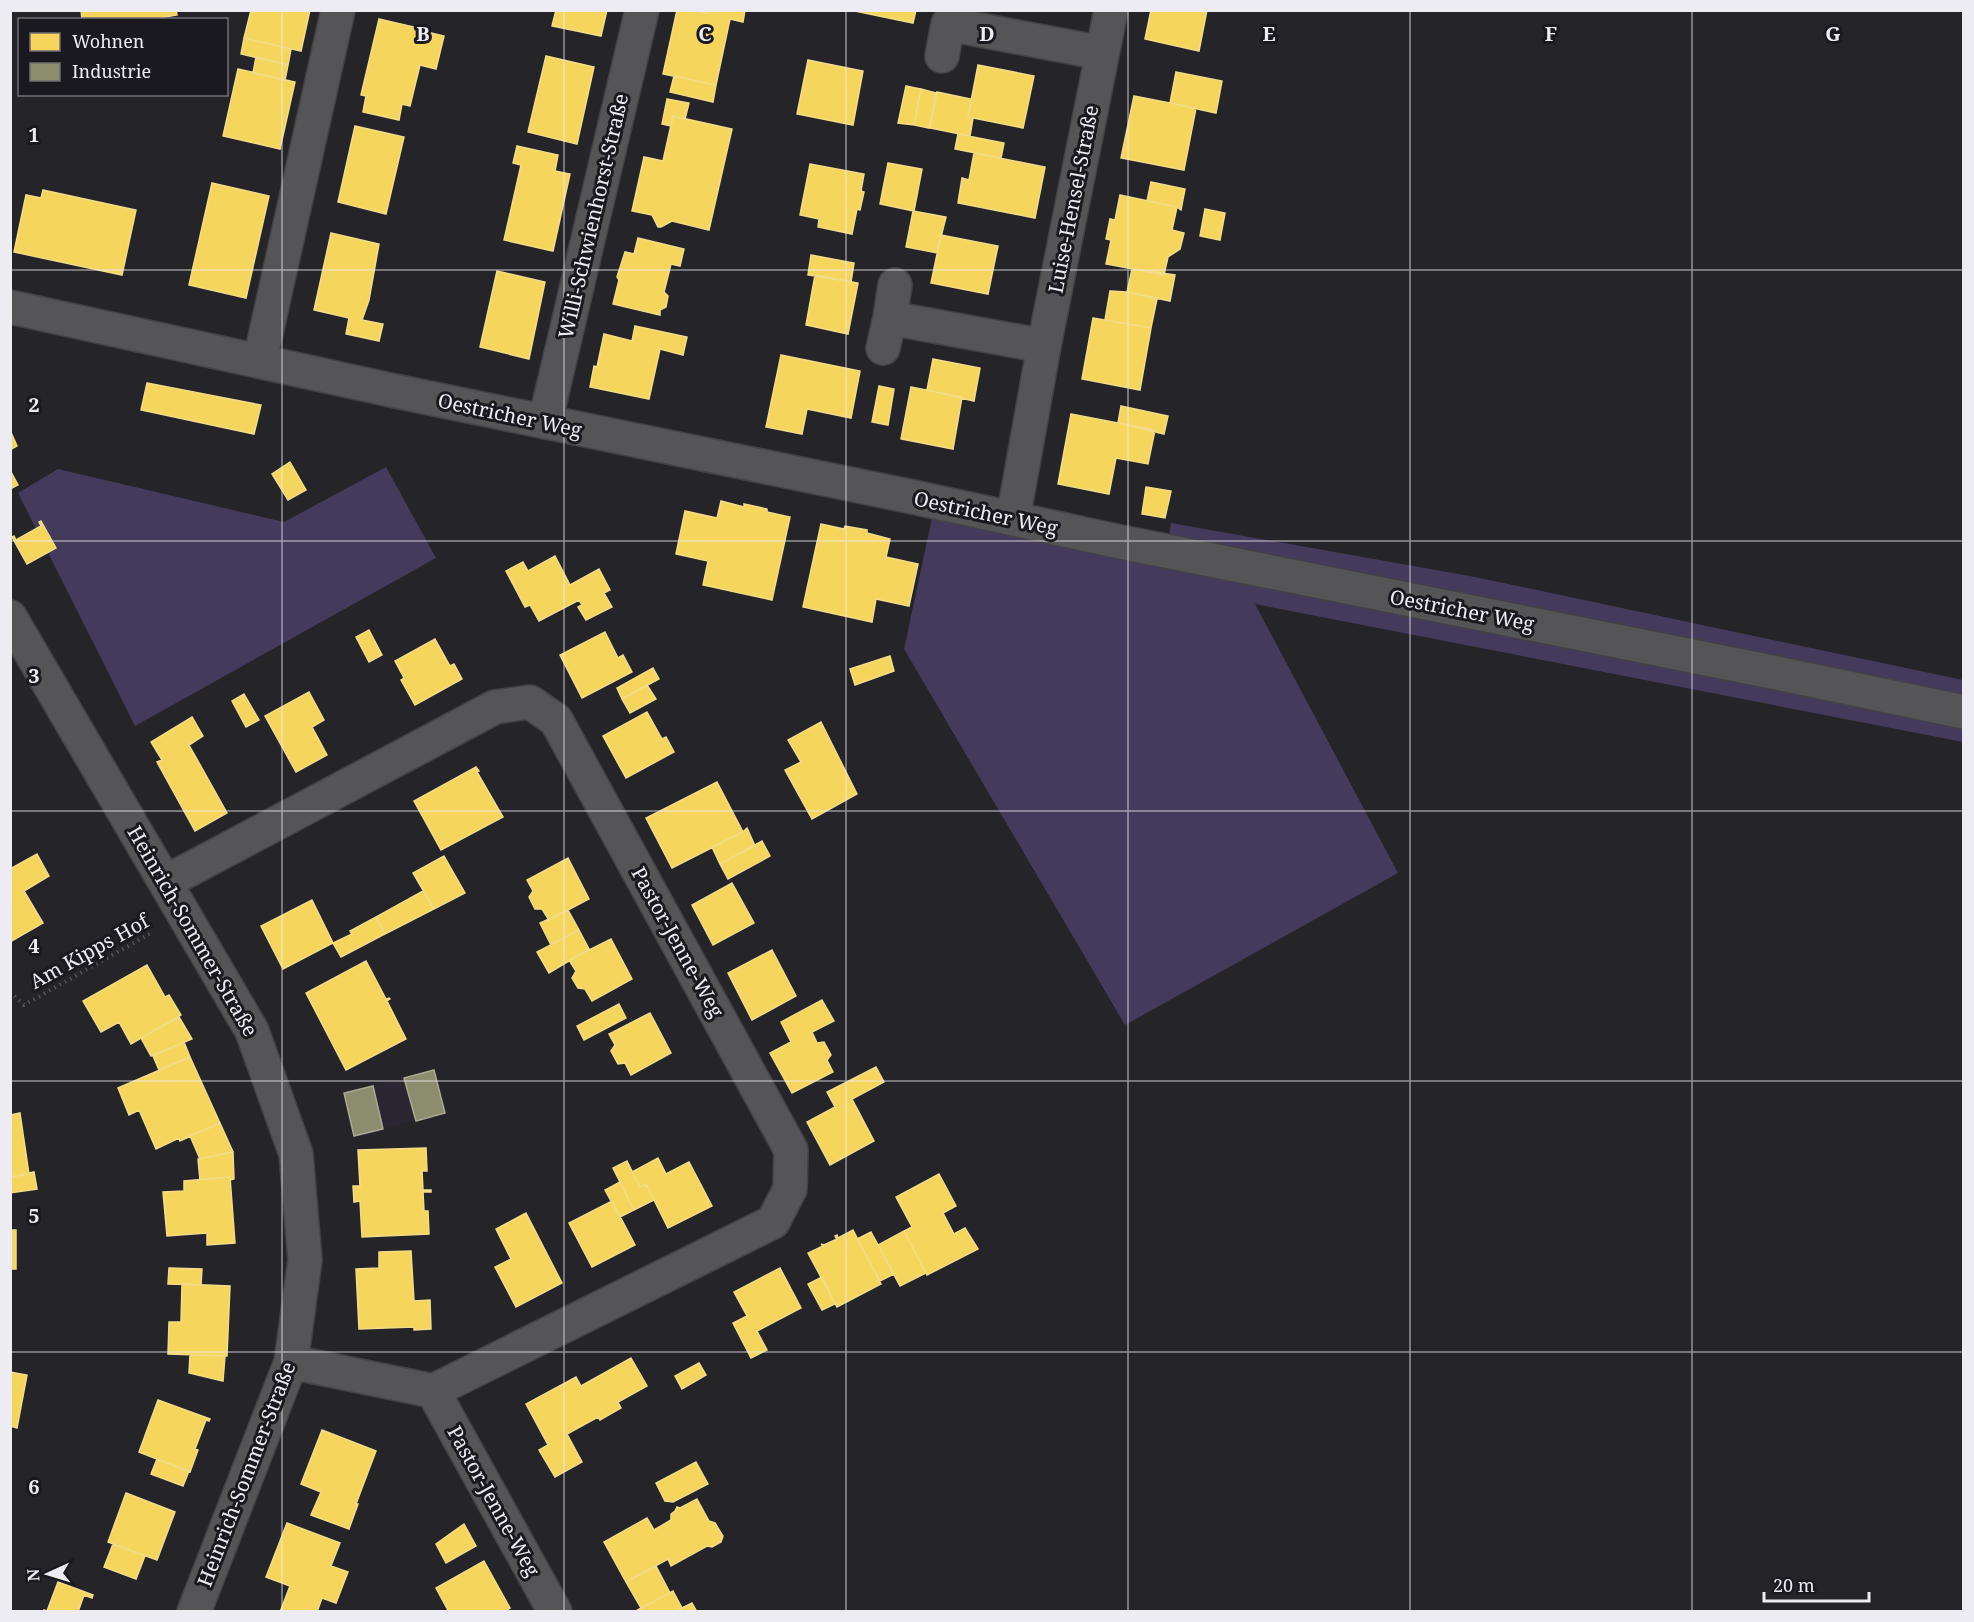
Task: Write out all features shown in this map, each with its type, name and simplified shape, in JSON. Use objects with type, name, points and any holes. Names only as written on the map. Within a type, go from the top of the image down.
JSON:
[{"type":"street","points":[[260,360],[338,10]]},
{"type":"street","name":"Willi-Schwienhorst-Straße","points":[[545,422],[642,10]]},
{"type":"street","name":"Luise-Hensel-Straße","points":[[1012,519],[1111,10]]},
{"type":"street","points":[[942,56],[949,17],[1102,53]]},
{"type":"street","points":[[895,285],[886,333],[1044,346]]},
{"type":"street","name":"Oestricher Weg","points":[[10,307],[545,422],[1184,555],[1964,712]]},
{"type":"street","name":"Heinrich-Sommer-Straße","points":[[10,617],[252,1031],[296,1154],[305,1260],[291,1362],[194,1611]]},
{"type":"street","name":"Pastor-Jenne-Weg","points":[[166,882],[495,707],[530,702],[556,720],[791,1150],[790,1189],[773,1222],[433,1390],[555,1611]]},
{"type":"street","points":[[291,1362],[433,1390]]},
{"type":"path","name":"Am Kipps Hof","points":[[10,992],[24,1005],[184,914]]},
{"type":"shaded area","points":[[386,467],[436,558],[135,726],[18,493],[58,469],[284,522]]},
{"type":"shaded area","points":[[932,518],[1963,724],[1963,742],[1255,604],[1398,873],[1125,1025],[904,649]]},
{"type":"shaded area","points":[[1171,523],[1475,577],[1963,680],[1963,702],[1168,543]]},
{"type":"shaded area","points":[[434,1070],[445,1113],[354,1136],[344,1093]]},
{"type":"building: Wohnen","points":[[81,10],[176,10],[177,15],[160,18],[82,18]]},
{"type":"building: Wohnen","points":[[251,10],[310,10],[301,51],[244,38]]},
{"type":"building: Wohnen","points":[[556,10],[607,10],[601,36],[552,26]]},
{"type":"building: Wohnen","points":[[677,10],[706,13],[707,10],[745,10],[743,22],[730,19],[716,85],[663,74]]},
{"type":"building: Wohnen","points":[[850,10],[916,10],[913,23]]},
{"type":"building: Wohnen","points":[[1151,10],[1207,10],[1199,51],[1145,39]]},
{"type":"building: Wohnen","points":[[379,19],[444,36],[436,69],[420,65],[410,106],[402,104],[399,120],[363,112],[366,96],[361,95]]},
{"type":"building: Wohnen","points":[[244,38],[291,49],[288,65],[241,54]]},
{"type":"building: Wohnen","points":[[546,56],[594,67],[577,144],[528,132]]},
{"type":"building: Wohnen","points":[[256,57],[288,65],[285,80],[253,73]]},
{"type":"building: Wohnen","points":[[808,60],[863,71],[853,125],[797,114]]},
{"type":"building: Wohnen","points":[[978,65],[1034,76],[1023,128],[968,117]]},
{"type":"building: Wohnen","points":[[238,69],[295,82],[280,149],[223,136]]},
{"type":"building: Wohnen","points":[[1176,72],[1222,81],[1216,113],[1170,103]]},
{"type":"building: Wohnen","points":[[674,76],[716,85],[713,102],[670,92]]},
{"type":"building: Wohnen","points":[[906,86],[921,89],[914,125],[898,123]]},
{"type":"building: Wohnen","points":[[921,89],[936,93],[929,128],[914,125]]},
{"type":"building: Wohnen","points":[[937,92],[971,99],[968,117],[973,118],[970,136],[930,128]]},
{"type":"building: Wohnen","points":[[1134,96],[1196,108],[1184,170],[1121,158]]},
{"type":"building: Wohnen","points":[[667,99],[689,103],[685,119],[673,116],[671,126],[662,124]]},
{"type":"building: Wohnen","points":[[673,116],[732,129],[709,230],[672,221],[658,227],[652,215],[632,211],[644,157],[663,161]]},
{"type":"building: Wohnen","points":[[355,126],[404,137],[386,214],[338,202]]},
{"type":"building: Wohnen","points":[[958,134],[1004,143],[1001,158],[955,149]]},
{"type":"building: Wohnen","points":[[517,146],[558,155],[555,171],[570,174],[553,251],[504,240],[521,165],[513,163]]},
{"type":"building: Wohnen","points":[[974,153],[1045,167],[1035,218],[958,203],[962,178],[969,180]]},
{"type":"building: Wohnen","points":[[888,163],[922,169],[914,211],[880,204]]},
{"type":"building: Wohnen","points":[[810,164],[864,174],[861,191],[864,192],[860,210],[857,209],[852,234],[818,227],[819,219],[800,215]]},
{"type":"building: Wohnen","points":[[1151,182],[1185,189],[1181,210],[1177,207],[1147,201]]},
{"type":"building: Wohnen","points":[[212,183],[269,196],[246,298],[189,285]]},
{"type":"building: Wohnen","points":[[43,190],[136,210],[122,275],[14,252],[26,195],[41,198]]},
{"type":"building: Wohnen","points":[[1120,195],[1177,207],[1172,230],[1184,233],[1180,249],[1168,257],[1164,275],[1106,264],[1111,240],[1106,239],[1110,219],[1115,220]]},
{"type":"building: Wohnen","points":[[1205,209],[1225,213],[1220,240],[1200,236]]},
{"type":"building: Wohnen","points":[[913,211],[946,217],[937,253],[906,247]]},
{"type":"building: Wohnen","points":[[331,233],[379,244],[369,300],[362,320],[383,324],[379,341],[346,334],[349,318],[314,310]]},
{"type":"building: Wohnen","points":[[941,235],[998,246],[988,294],[931,283]]},
{"type":"building: Wohnen","points":[[638,238],[684,249],[680,266],[671,264],[664,292],[668,296],[666,307],[660,310],[660,315],[613,304],[619,280],[617,277],[625,252],[634,254]]},
{"type":"building: Wohnen","points":[[811,255],[854,263],[851,282],[808,275]]},
{"type":"building: Wohnen","points":[[1132,269],[1175,275],[1170,301],[1127,292]]},
{"type":"building: Wohnen","points":[[497,271],[545,282],[529,359],[480,347]]},
{"type":"building: Wohnen","points":[[815,275],[858,283],[848,334],[806,325]]},
{"type":"building: Wohnen","points":[[1110,291],[1127,292],[1157,299],[1151,328],[1105,320]]},
{"type":"building: Wohnen","points":[[1093,318],[1151,328],[1140,390],[1082,379]]},
{"type":"building: Wohnen","points":[[635,326],[687,337],[683,355],[660,349],[649,399],[590,387],[604,334],[632,341]]},
{"type":"building: Wohnen","points":[[781,355],[860,371],[851,418],[807,409],[802,434],[766,427]]},
{"type":"building: Wohnen","points":[[933,359],[980,368],[974,401],[927,390]]},
{"type":"building: Wohnen","points":[[147,383],[261,405],[254,434],[141,410]]},
{"type":"building: Wohnen","points":[[879,386],[894,389],[888,425],[872,422]]},
{"type":"building: Wohnen","points":[[911,387],[962,397],[953,449],[901,439]]},
{"type":"building: Wohnen","points":[[1121,406],[1168,416],[1164,434],[1118,423]]},
{"type":"building: Wohnen","points":[[1071,414],[1155,430],[1148,464],[1116,458],[1109,494],[1058,484]]},
{"type":"building: Wohnen","points":[[10,430],[17,446],[10,450]]},
{"type":"building: Wohnen","points":[[290,462],[306,490],[288,500],[272,474]]},
{"type":"building: Wohnen","points":[[10,470],[18,485],[10,489]]},
{"type":"building: Wohnen","points":[[1146,487],[1171,491],[1165,518],[1142,514]]},
{"type":"building: Wohnen","points":[[721,501],[744,507],[744,504],[767,509],[767,512],[790,517],[772,600],[703,585],[708,561],[676,554],[685,511],[717,518]]},
{"type":"building: Wohnen","points":[[41,521],[56,548],[27,564],[12,537],[14,536],[16,540],[41,526],[39,522]]},
{"type":"building: Wohnen","points":[[821,524],[844,529],[845,526],[867,530],[867,533],[890,539],[886,557],[918,564],[909,606],[876,599],[872,622],[803,607]]},
{"type":"building: Wohnen","points":[[555,556],[570,585],[599,569],[610,590],[604,593],[612,607],[586,620],[578,607],[582,605],[579,600],[539,621],[530,605],[525,607],[506,571],[523,562],[528,571]]},
{"type":"building: Wohnen","points":[[369,630],[382,655],[369,662],[356,637]]},
{"type":"building: Wohnen","points":[[605,632],[618,658],[623,655],[632,672],[582,698],[560,655]]},
{"type":"building: Wohnen","points":[[435,639],[450,666],[454,664],[462,679],[415,705],[401,680],[404,678],[395,661]]},
{"type":"building: Wohnen","points":[[890,656],[894,671],[855,685],[850,669]]},
{"type":"building: Wohnen","points":[[653,668],[659,679],[622,699],[617,688]]},
{"type":"building: Wohnen","points":[[647,685],[656,699],[630,713],[622,699]]},
{"type":"building: Wohnen","points":[[309,692],[324,720],[312,727],[327,755],[296,772],[265,716]]},
{"type":"building: Wohnen","points":[[244,694],[259,720],[246,727],[232,701]]},
{"type":"building: Wohnen","points":[[647,712],[662,739],[666,737],[674,752],[626,778],[603,736]]},
{"type":"building: Wohnen","points":[[192,717],[203,736],[189,745],[227,813],[195,831],[157,762],[162,760],[151,742]]},
{"type":"building: Wohnen","points":[[821,722],[857,794],[812,819],[785,770],[801,762],[788,740]]},
{"type":"building: Wohnen","points":[[476,767],[503,817],[441,850],[414,801]]},
{"type":"building: Wohnen","points":[[717,782],[743,832],[672,868],[646,818]]},
{"type":"building: Wohnen","points":[[747,828],[755,846],[720,864],[712,847]]},
{"type":"building: Wohnen","points":[[762,841],[770,856],[728,879],[720,864]]},
{"type":"building: Wohnen","points":[[37,854],[49,876],[24,891],[43,923],[10,942],[10,869]]},
{"type":"building: Wohnen","points":[[444,856],[465,893],[434,909],[413,873]]},
{"type":"building: Wohnen","points":[[568,858],[589,899],[549,920],[542,909],[535,909],[529,897],[533,891],[527,880]]},
{"type":"building: Wohnen","points":[[732,883],[754,923],[713,945],[692,905]]},
{"type":"building: Wohnen","points":[[423,891],[434,909],[385,934],[376,917]]},
{"type":"building: Wohnen","points":[[312,900],[333,943],[283,969],[261,926]]},
{"type":"building: Wohnen","points":[[568,910],[579,930],[551,945],[540,923]]},
{"type":"building: Wohnen","points":[[376,917],[385,934],[341,957],[333,943],[352,934],[350,931]]},
{"type":"building: Wohnen","points":[[579,930],[589,949],[549,973],[537,952]]},
{"type":"building: Wohnen","points":[[611,939],[632,979],[592,1001],[585,989],[578,988],[572,978],[576,971],[569,960]]},
{"type":"building: Wohnen","points":[[772,950],[796,996],[752,1020],[728,973]]},
{"type":"building: Wohnen","points":[[366,961],[386,999],[390,999],[387,1001],[406,1039],[346,1070],[306,993]]},
{"type":"building: Wohnen","points":[[147,965],[165,997],[169,995],[181,1015],[131,1044],[119,1022],[101,1032],[83,1001]]},
{"type":"building: Wohnen","points":[[822,1000],[834,1021],[812,1032],[817,1043],[824,1042],[831,1055],[827,1060],[833,1072],[792,1093],[770,1053],[791,1042],[781,1022]]},
{"type":"building: Wohnen","points":[[619,1004],[626,1018],[584,1040],[577,1026]]},
{"type":"building: Wohnen","points":[[650,1013],[671,1053],[631,1075],[625,1063],[618,1064],[611,1051],[615,1045],[609,1034]]},
{"type":"building: Wohnen","points":[[179,1017],[192,1039],[151,1056],[141,1038]]},
{"type":"building: Wohnen","points":[[184,1042],[190,1057],[159,1070],[153,1056]]},
{"type":"building: Wohnen","points":[[190,1057],[220,1123],[156,1149],[139,1110],[129,1115],[118,1088]]},
{"type":"building: Wohnen","points":[[876,1067],[884,1082],[852,1099],[874,1141],[830,1165],[807,1122],[835,1107],[827,1092]]},
{"type":"building: Wohnen","points":[[20,1113],[29,1174],[10,1177],[10,1115]]},
{"type":"building: Wohnen","points":[[220,1123],[233,1152],[200,1159],[190,1136]]},
{"type":"building: Wohnen","points":[[426,1148],[427,1171],[422,1171],[423,1190],[431,1190],[431,1192],[423,1192],[424,1211],[428,1211],[429,1234],[362,1237],[360,1201],[354,1202],[353,1186],[360,1186],[358,1150]]},
{"type":"building: Wohnen","points":[[233,1152],[234,1179],[230,1180],[230,1177],[200,1180],[198,1159]]},
{"type":"building: Wohnen","points":[[658,1158],[666,1174],[689,1162],[712,1206],[668,1228],[646,1184],[640,1187],[632,1172]]},
{"type":"building: Wohnen","points":[[627,1161],[640,1187],[646,1184],[654,1200],[634,1210],[613,1168]]},
{"type":"building: Wohnen","points":[[34,1172],[37,1189],[10,1193],[10,1177]]},
{"type":"building: Wohnen","points":[[939,1174],[956,1206],[943,1213],[954,1234],[965,1228],[978,1249],[927,1275],[904,1231],[912,1227],[896,1197]]},
{"type":"building: Wohnen","points":[[230,1177],[235,1243],[207,1245],[207,1233],[167,1236],[163,1192],[184,1191],[184,1181]]},
{"type":"building: Wohnen","points":[[620,1182],[634,1210],[620,1217],[605,1190]]},
{"type":"building: Wohnen","points":[[612,1201],[635,1245],[592,1267],[569,1223]]},
{"type":"building: Wohnen","points":[[526,1213],[562,1283],[516,1307],[495,1267],[511,1259],[496,1229]]},
{"type":"building: Wohnen","points":[[10,1230],[16,1230],[16,1269],[10,1269]]},
{"type":"building: Wohnen","points":[[853,1230],[881,1284],[837,1307],[808,1253],[823,1246],[821,1244],[824,1245],[837,1239],[835,1236],[837,1235],[838,1238]]},
{"type":"building: Wohnen","points":[[904,1231],[926,1273],[900,1286],[878,1245]]},
{"type":"building: Wohnen","points":[[871,1232],[894,1274],[880,1281],[857,1239]]},
{"type":"building: Wohnen","points":[[411,1251],[414,1301],[430,1300],[431,1329],[414,1330],[414,1327],[359,1329],[356,1269],[379,1268],[379,1252]]},
{"type":"building: Wohnen","points":[[169,1268],[202,1269],[201,1285],[168,1284]]},
{"type":"building: Wohnen","points":[[780,1268],[801,1308],[757,1331],[767,1350],[751,1358],[733,1323],[747,1316],[734,1292]]},
{"type":"building: Wohnen","points":[[822,1277],[835,1304],[822,1310],[808,1284]]},
{"type":"building: Wohnen","points":[[182,1284],[230,1286],[227,1356],[168,1354],[169,1322],[181,1322]]},
{"type":"building: Wohnen","points":[[190,1355],[225,1356],[223,1381],[189,1373]]},
{"type":"building: Wohnen","points":[[631,1358],[647,1386],[618,1402],[621,1408],[600,1420],[598,1417],[567,1434],[582,1462],[555,1477],[539,1450],[548,1445],[526,1404],[576,1377],[581,1386]]},
{"type":"building: Wohnen","points":[[699,1363],[706,1375],[682,1389],[675,1376]]},
{"type":"building: Wohnen","points":[[10,1372],[27,1375],[17,1428],[10,1426]]},
{"type":"building: Wohnen","points":[[158,1400],[210,1419],[206,1420],[195,1449],[198,1450],[190,1472],[139,1452]]},
{"type":"building: Wohnen","points":[[322,1430],[376,1451],[349,1529],[311,1515],[321,1492],[301,1484]]},
{"type":"building: Wohnen","points":[[157,1459],[189,1471],[183,1486],[151,1474]]},
{"type":"building: Wohnen","points":[[696,1462],[708,1484],[673,1502],[665,1501],[656,1483]]},
{"type":"building: Wohnen","points":[[126,1493],[175,1512],[157,1560],[108,1542]]},
{"type":"building: Wohnen","points":[[697,1499],[709,1521],[715,1523],[723,1536],[721,1542],[712,1547],[707,1546],[671,1566],[668,1559],[626,1582],[604,1542],[647,1518],[654,1530],[671,1520],[671,1514],[677,1507],[680,1508]]},
{"type":"building: Wohnen","points":[[287,1523],[340,1543],[331,1566],[348,1572],[336,1603],[322,1598],[317,1612],[280,1612],[290,1586],[266,1577]]},
{"type":"building: Wohnen","points":[[464,1524],[476,1546],[446,1563],[436,1544]]},
{"type":"building: Wohnen","points":[[113,1544],[145,1556],[136,1579],[104,1567]]},
{"type":"building: Wohnen","points":[[484,1561],[510,1608],[504,1612],[449,1612],[436,1588]]},
{"type":"building: Wohnen","points":[[656,1566],[670,1593],[641,1608],[626,1582]]},
{"type":"building: Wohnen","points":[[58,1582],[93,1595],[92,1598],[84,1595],[78,1612],[44,1612],[44,1610],[47,1611]]},
{"type":"building: Wohnen","points":[[673,1591],[682,1608],[676,1612],[634,1612]]},
{"type":"building: Wohnen","points":[[692,1603],[697,1612],[676,1612],[682,1608]]},
{"type":"building: Industrie","points":[[434,1070],[445,1113],[416,1121],[404,1078]]},
{"type":"building: Industrie","points":[[373,1086],[383,1129],[354,1136],[344,1093]]}]
